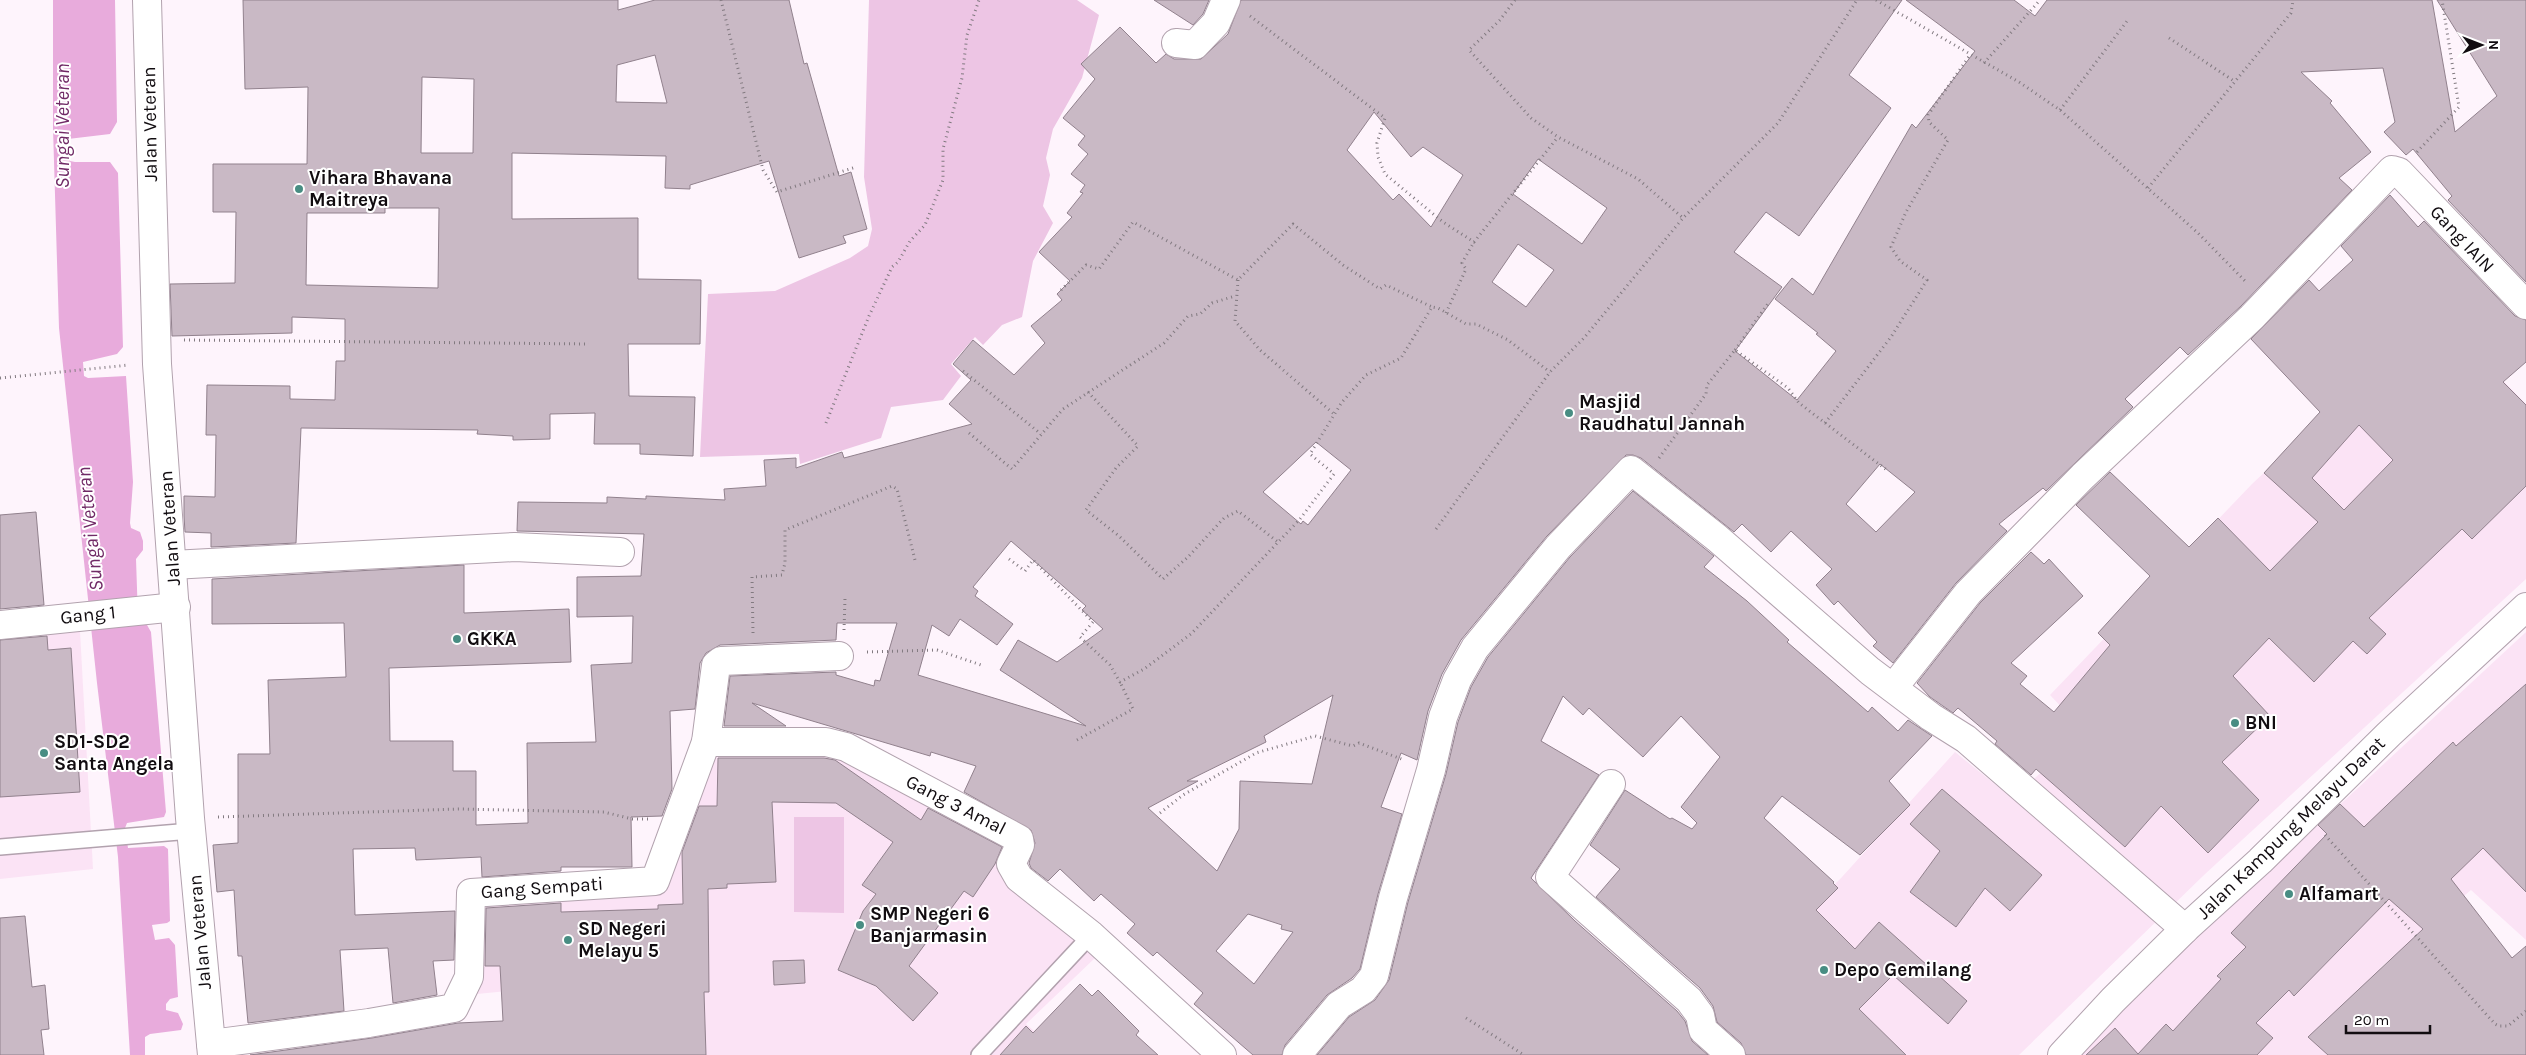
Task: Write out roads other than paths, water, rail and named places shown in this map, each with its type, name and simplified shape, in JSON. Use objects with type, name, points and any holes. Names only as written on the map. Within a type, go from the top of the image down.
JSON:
[{"type":"street","name":"Jalan Veteran","points":[[148,0],[156,352],[172,565],[164,608],[183,828],[211,1050]]},
{"type":"street","points":[[1176,43],[1195,45],[1236,6]]},
{"type":"street","name":"Gang IAIN","points":[[1893,688],[1968,593],[2083,476],[2266,303],[2392,170],[2399,172],[2526,305]]},
{"type":"street","points":[[1297,1055],[1339,1005],[1363,990],[1374,976],[1393,898],[1431,770],[1443,717],[1454,687],[1475,648],[1558,547],[1630,471],[1634,470],[1717,538],[1870,671],[1931,717],[1966,739],[2185,929]]},
{"type":"street","points":[[172,565],[515,547],[620,552]]},
{"type":"street","name":"Jalan Kampung Melayu Darat","points":[[2062,1055],[2113,1000],[2185,929],[2389,734],[2526,607]]},
{"type":"street","name":"Gang 1","points":[[0,625],[164,608]]},
{"type":"street","name":"Gang Sempati","points":[[211,1050],[454,1008],[470,977],[471,893],[656,881],[676,819],[706,742],[713,672],[716,665],[721,661],[839,656]]},
{"type":"street","name":"Gang 3 Amal","points":[[706,742],[826,742],[846,747],[1019,838],[1020,845],[1011,864],[1019,878],[1091,935],[1222,1055]]},
{"type":"street","points":[[1611,784],[1550,877],[1689,1000],[1700,1015],[1703,1030],[1731,1055]]},
{"type":"lane","points":[[0,846],[105,838],[183,828]]},
{"type":"lane","points":[[979,1055],[1091,935]]},
{"type":"water","name":"Sungai Veteran","points":[[53,0],[115,0],[117,122],[110,134],[68,139],[70,161],[110,162],[118,173],[123,347],[117,354],[83,362],[84,376],[88,378],[126,376],[133,482],[130,523],[131,528],[140,532],[143,541],[143,550],[136,559],[138,618],[143,618],[151,632],[166,812],[164,817],[127,823],[125,828],[128,848],[164,846],[168,849],[170,921],[152,925],[155,940],[169,938],[175,945],[178,997],[170,999],[166,1004],[166,1010],[178,1013],[183,1024],[181,1030],[150,1034],[145,1037],[145,1055],[130,1055],[118,857],[97,683],[59,328],[53,128]]},
{"type":"place","name":"Vihara Bhavana Maitreya","points":[[299,189]]},
{"type":"place","name":"Masjid Raudhatul Jannah","points":[[1569,413]]},
{"type":"place","name":"GKKA","points":[[457,639]]},
{"type":"place","name":"BNI","points":[[2235,723]]},
{"type":"place","name":"SD1-SD2 Santa Angela","points":[[44,753]]},
{"type":"place","name":"Alfamart","points":[[2289,894]]},
{"type":"place","name":"SMP Negeri 6 Banjarmasin","points":[[860,925]]},
{"type":"place","name":"SD Negeri Melayu 5","points":[[568,940]]},
{"type":"place","name":"Depo Gemilang","points":[[1824,970]]}]
